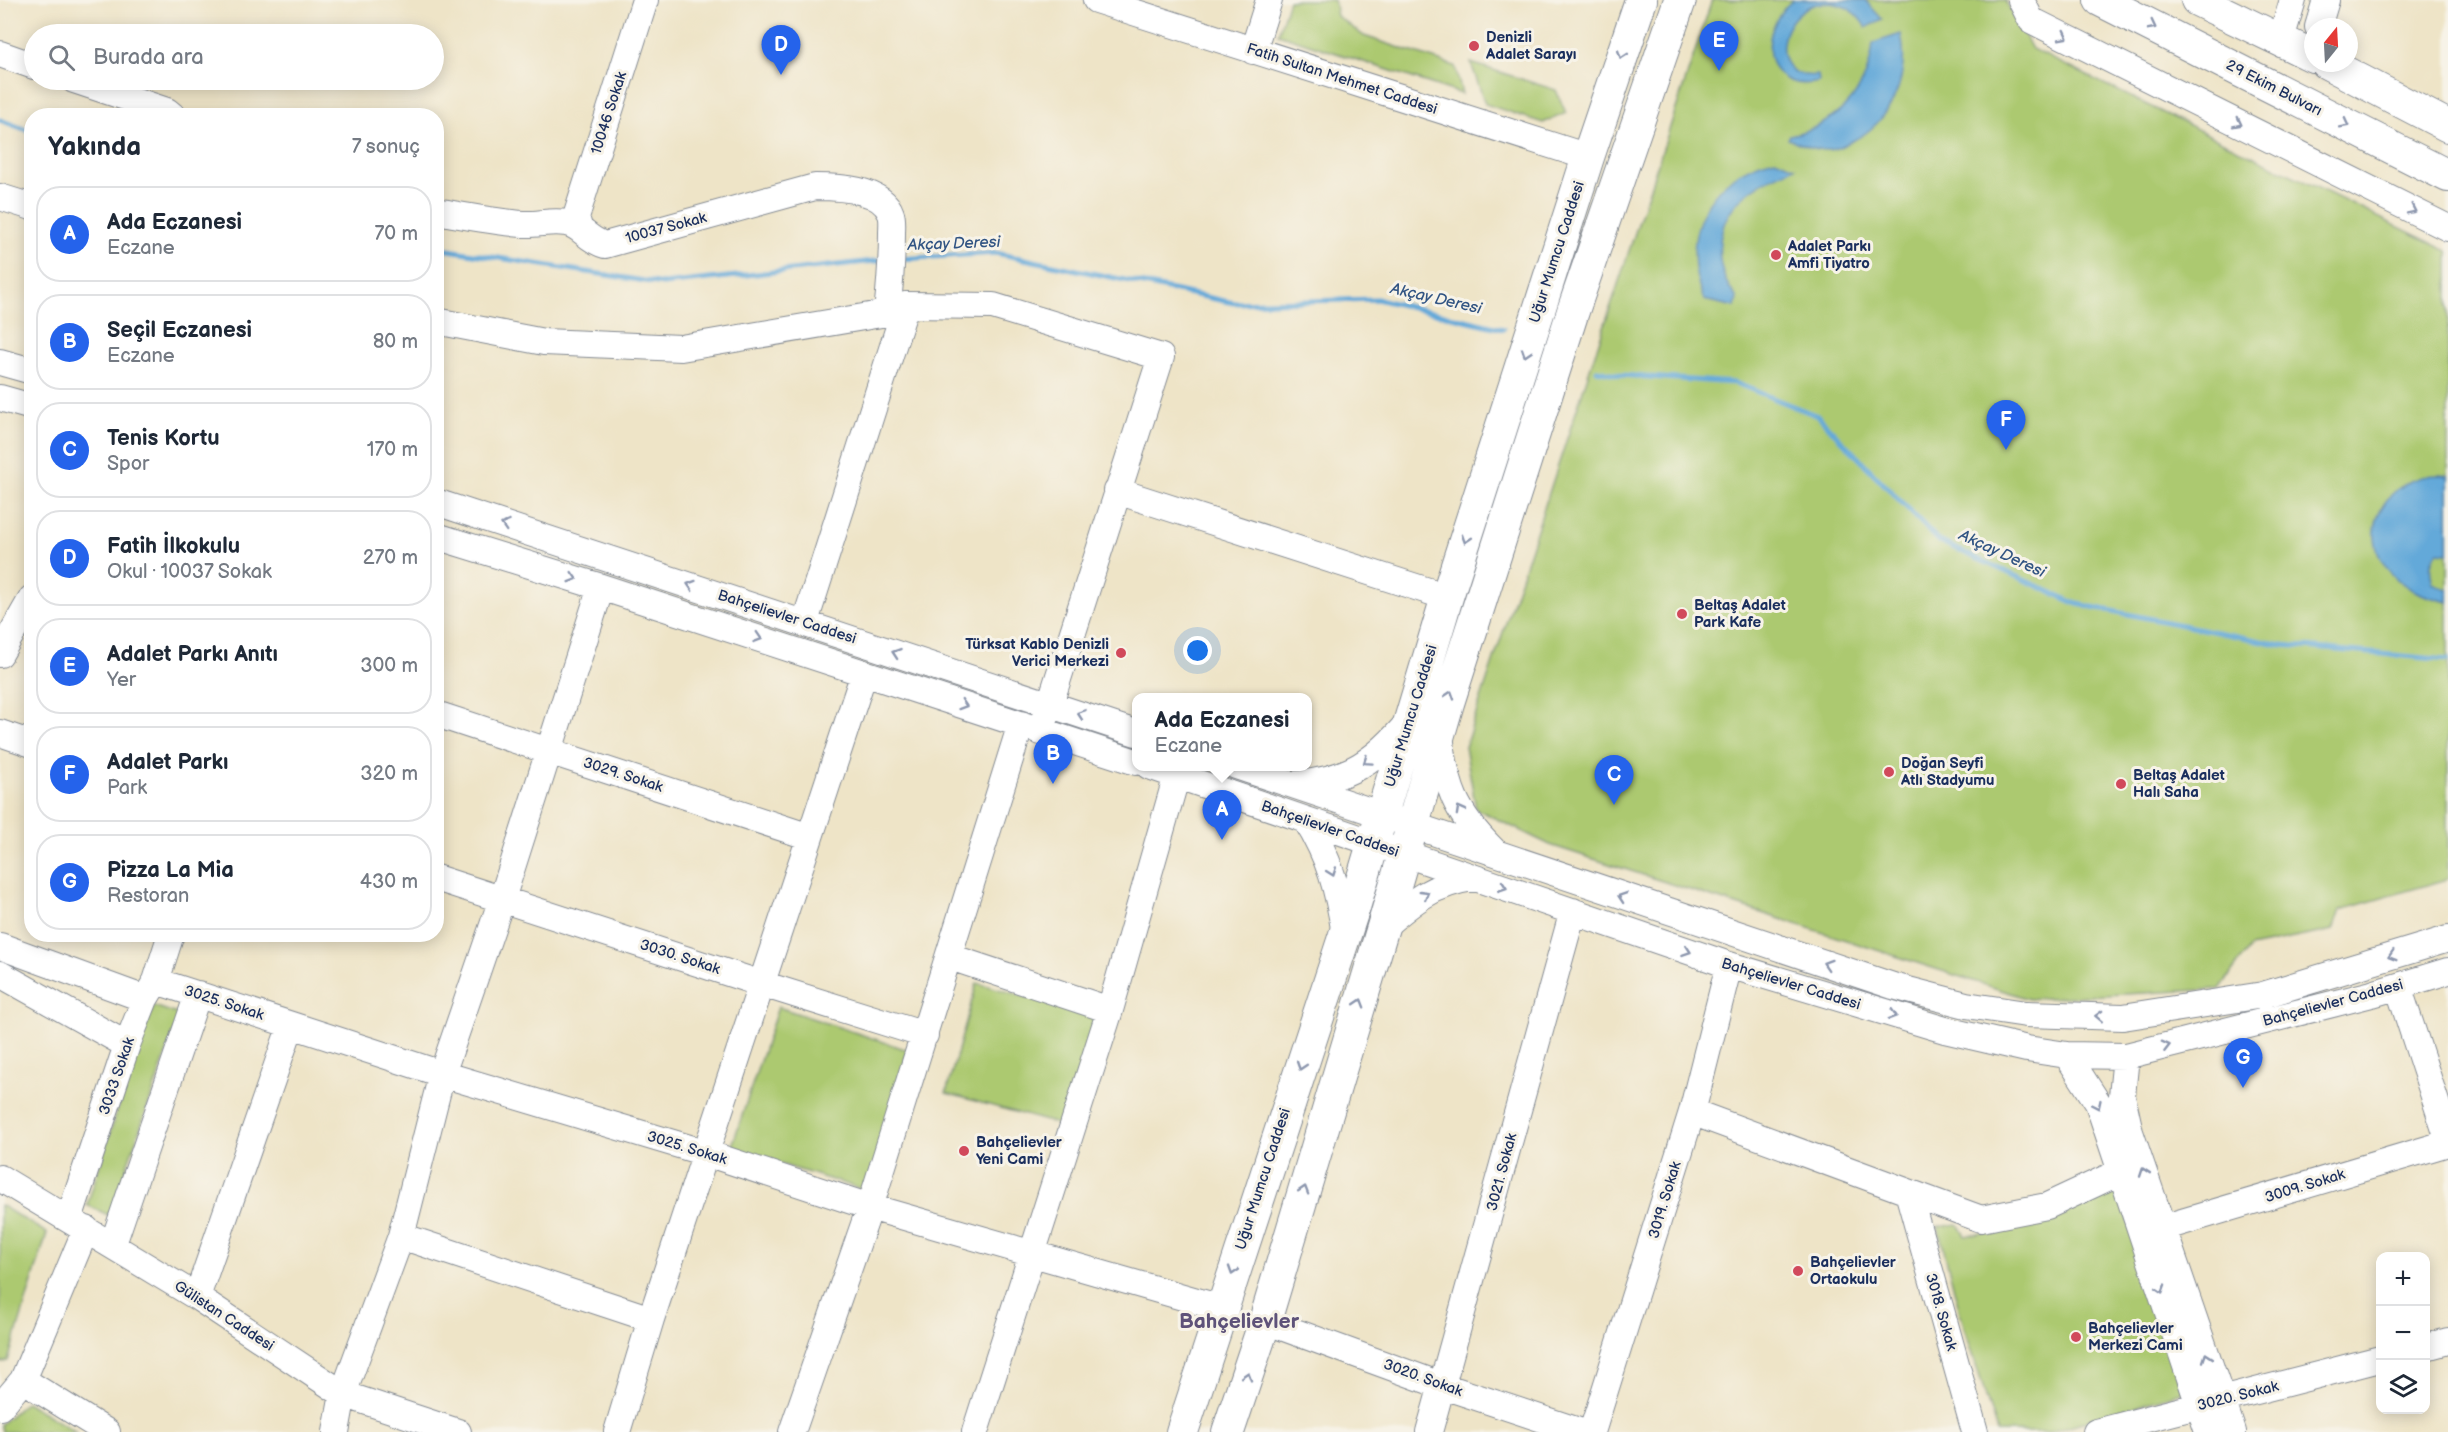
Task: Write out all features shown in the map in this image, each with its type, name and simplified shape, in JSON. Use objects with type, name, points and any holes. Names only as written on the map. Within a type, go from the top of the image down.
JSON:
[{"type":"main road","name":"Uğur Mumcu Caddesi","points":[[1182,1432],[1345,934],[1447,597],[1587,157],[1641,0]]},
{"type":"main road","name":"29 Ekim Bulvarı","points":[[2100,0],[2448,176]]},
{"type":"main road","points":[[2197,0],[2281,39],[2304,45]]},
{"type":"main road","name":"Uğur Mumcu Caddesi","points":[[1228,1432],[1265,1321],[1440,729],[1573,311],[1679,2]]},
{"type":"main road","points":[[2357,72],[2448,126]]},
{"type":"street","name":"10046 Sokak","points":[[579,227],[576,217],[645,0]]},
{"type":"street","name":"Fatih Sultan Mehmet Caddesi","points":[[1096,0],[1587,157]]},
{"type":"street","points":[[1253,51],[1269,0]]},
{"type":"street","points":[[2021,0],[2031,20],[2448,228]]},
{"type":"street","points":[[2281,39],[2293,0]]},
{"type":"street","points":[[2322,18],[2326,0]]},
{"type":"street","points":[[0,54],[24,62]]},
{"type":"street","points":[[104,90],[157,108]]},
{"type":"street","name":"10037 Sokak","points":[[444,212],[525,225],[564,222],[579,227],[584,235],[593,242],[605,245],[815,188],[845,188],[866,192],[882,203],[891,214],[892,266],[897,309]]},
{"type":"street","points":[[0,197],[24,204]]},
{"type":"street","points":[[444,323],[544,342],[681,348],[897,309],[993,306],[1161,357],[1050,703],[1031,728],[950,957],[870,1207],[792,1432]]},
{"type":"street","points":[[805,622],[897,309]]},
{"type":"street","points":[[0,362],[24,369]]},
{"type":"street","points":[[0,398],[24,405]]},
{"type":"street","points":[[1117,491],[1447,597]]},
{"type":"street","name":"Bahçelievler Caddesi","points":[[444,505],[1132,731]]},
{"type":"street","name":"Bahçelievler Caddesi","points":[[444,538],[601,587],[1132,760]]},
{"type":"street","points":[[336,1432],[344,1394],[401,1236],[442,1074],[502,898],[601,587]]},
{"type":"street","points":[[0,654],[24,612]]},
{"type":"street","points":[[617,1432],[651,1319],[864,673]]},
{"type":"street","name":"3029. Sokak","points":[[444,717],[810,837]]},
{"type":"street","points":[[1290,785],[1335,778],[1354,770],[1380,752],[1410,721]]},
{"type":"street","points":[[1440,729],[1447,779],[1458,808],[1471,828],[1498,854]]},
{"type":"street","points":[[0,733],[24,741]]},
{"type":"street","name":"Bahçelievler Caddesi","points":[[1165,771],[1371,844],[1408,839],[1498,854],[1893,986],[1966,1005],[2025,1014],[2123,1017],[2263,995],[2448,939]]},
{"type":"street","name":"Bahçelievler Caddesi","points":[[1250,771],[1381,815],[1408,839],[1475,878],[1729,965],[1945,1030],[2027,1049],[2067,1055],[2126,1056],[2448,971]]},
{"type":"street","points":[[975,1432],[1110,1010],[1177,775]]},
{"type":"street","points":[[1306,820],[1322,846],[1335,878],[1345,934]]},
{"type":"street","points":[[1383,927],[1422,895],[1452,881],[1475,878]]},
{"type":"street","name":"3030. Sokak","points":[[444,880],[925,1035]]},
{"type":"street","name":"3021. Sokak","points":[[1429,1432],[1573,911]]},
{"type":"street","name":"3033 Sokak","points":[[0,1407],[23,1380],[78,1224],[127,1045],[151,990],[168,942]]},
{"type":"street","name":"3025. Sokak","points":[[0,946],[151,990],[198,994],[442,1074],[706,1153],[870,1207],[1033,1252],[1221,1308]]},
{"type":"street","points":[[950,957],[1110,1010]]},
{"type":"street","name":"3019. Sokak","points":[[1592,1432],[1692,1112],[1729,965]]},
{"type":"street","points":[[0,974],[127,1045]]},
{"type":"street","points":[[2398,986],[2448,1141]]},
{"type":"street","points":[[113,1244],[198,994]]},
{"type":"street","points":[[197,1297],[291,1025]]},
{"type":"street","points":[[2067,1055],[2098,1103],[2211,1403],[2233,1432]]},
{"type":"street","points":[[2126,1056],[2122,1096],[2130,1132],[2162,1228],[2211,1403],[2208,1432]]},
{"type":"street","points":[[1692,1112],[1982,1219],[2047,1206],[2122,1171]]},
{"type":"street","name":"3009. Sokak","points":[[2162,1228],[2448,1141]]},
{"type":"street","name":"Gülistan Caddesi","points":[[0,1178],[113,1244],[344,1394],[458,1432]]},
{"type":"street","name":"3018. Sokak","points":[[1908,1192],[1975,1432]]},
{"type":"street","points":[[401,1236],[651,1319]]},
{"type":"street","name":"3020. Sokak","points":[[1265,1321],[1443,1386],[1582,1432]]},
{"type":"street","points":[[2430,1346],[2448,1341]]},
{"type":"street","name":"3020. Sokak","points":[[2096,1432],[2376,1360]]},
{"type":"street","points":[[23,1380],[107,1432]]},
{"type":"green space","points":[[1289,0],[1334,0],[1337,16],[1364,36],[1455,66],[1462,94],[1278,34]]},
{"type":"green space","points":[[1712,0],[2005,0],[2032,49],[2448,251],[2448,879],[2340,910],[2333,930],[2250,947],[2220,989],[2029,999],[1550,845],[1476,809],[1465,747]]},
{"type":"green space","points":[[1471,63],[1556,90],[1566,113],[1543,123],[1485,104]]},
{"type":"green space","points":[[977,983],[1099,1017],[1068,1127],[946,1093]]},
{"type":"green space","points":[[154,1006],[180,1015],[108,1215],[87,1205],[131,1067]]},
{"type":"green space","points":[[778,1007],[908,1050],[868,1191],[731,1149]]},
{"type":"green space","points":[[2118,1187],[2184,1391],[2051,1432],[1997,1432],[1960,1313],[1938,1227],[1958,1224],[1965,1236],[2011,1229]]},
{"type":"green space","points":[[0,1205],[47,1233],[8,1361],[0,1363]]},
{"type":"green space","points":[[26,1402],[76,1432],[2,1432],[1,1424]]},
{"type":"water","points":[[1793,0],[1865,0],[1882,19],[1866,28],[1851,11],[1841,5],[1829,3],[1812,6],[1798,14],[1788,27],[1783,41],[1783,55],[1789,67],[1800,74],[1818,75],[1819,82],[1800,83],[1785,79],[1776,69],[1770,57],[1773,27],[1781,12]]},
{"type":"water","points":[[1901,34],[1903,66],[1900,82],[1895,97],[1877,123],[1865,134],[1831,150],[1813,148],[1788,139],[1790,135],[1822,124],[1848,104],[1865,76],[1873,43]]},
{"type":"water","points":[[1775,159],[1795,167],[1763,182],[1746,194],[1727,217],[1722,230],[1720,258],[1723,272],[1737,298],[1735,307],[1704,300],[1694,254],[1697,232],[1704,212],[1731,178],[1751,167]]},
{"type":"water","points":[[2448,476],[2448,553],[2438,552],[2431,563],[2430,570],[2433,583],[2448,590],[2448,602],[2417,592],[2397,579],[2380,557],[2375,540],[2376,524],[2381,509],[2391,495],[2404,485],[2420,478]]},
{"type":"waterway","name":"Akçay Deresi","points":[[0,120],[24,129]]},
{"type":"waterway","name":"Akçay Deresi","points":[[444,249],[663,284],[884,260]]},
{"type":"waterway","name":"Akçay Deresi","points":[[899,259],[996,253],[1234,303],[1377,299],[1503,329]]},
{"type":"waterway","name":"Akçay Deresi","points":[[1597,370],[1620,375],[1735,383],[1818,416],[1939,541],[2077,604],[2282,645],[2448,660]]},
{"type":"place","name":"Denizli Adalet Sarayı","points":[[1474,46]]},
{"type":"place","name":"Adalet Parkı Anıtı","points":[[1719,71]]},
{"type":"place","name":"Fatih İlkokulu","points":[[781,75]]},
{"type":"place","name":"Adalet Parkı Amfi Tiyatro","points":[[1776,255]]},
{"type":"place","name":"Adalet Parkı","points":[[2006,450]]},
{"type":"place","name":"Beltaş Adalet Park Kafe","points":[[1682,614]]},
{"type":"place","name":"Türksat Kablo Denizli Verici Merkezi","points":[[1121,653]]},
{"type":"place","name":"Doğan Seyfi Atlı Stadyumu","points":[[1889,772]]},
{"type":"place","name":"Seçil Eczanesi","points":[[1053,784]]},
{"type":"place","name":"Beltaş Adalet Halı Saha","points":[[2121,784]]},
{"type":"place","name":"Tenis Kortu","points":[[1614,805]]},
{"type":"place","name":"Ada Eczanesi","points":[[1222,840]]},
{"type":"place","name":"Pizza La Mia","points":[[2243,1088]]},
{"type":"place","name":"Bahçelievler Yeni Cami","points":[[964,1151]]},
{"type":"place","name":"Bahçelievler Ortaokulu","points":[[1798,1271]]},
{"type":"place","name":"Bahçelievler Merkezi Cami","points":[[2076,1337]]},
{"type":"district","name":"Bahçelievler","points":[[1239,1321]]}]
